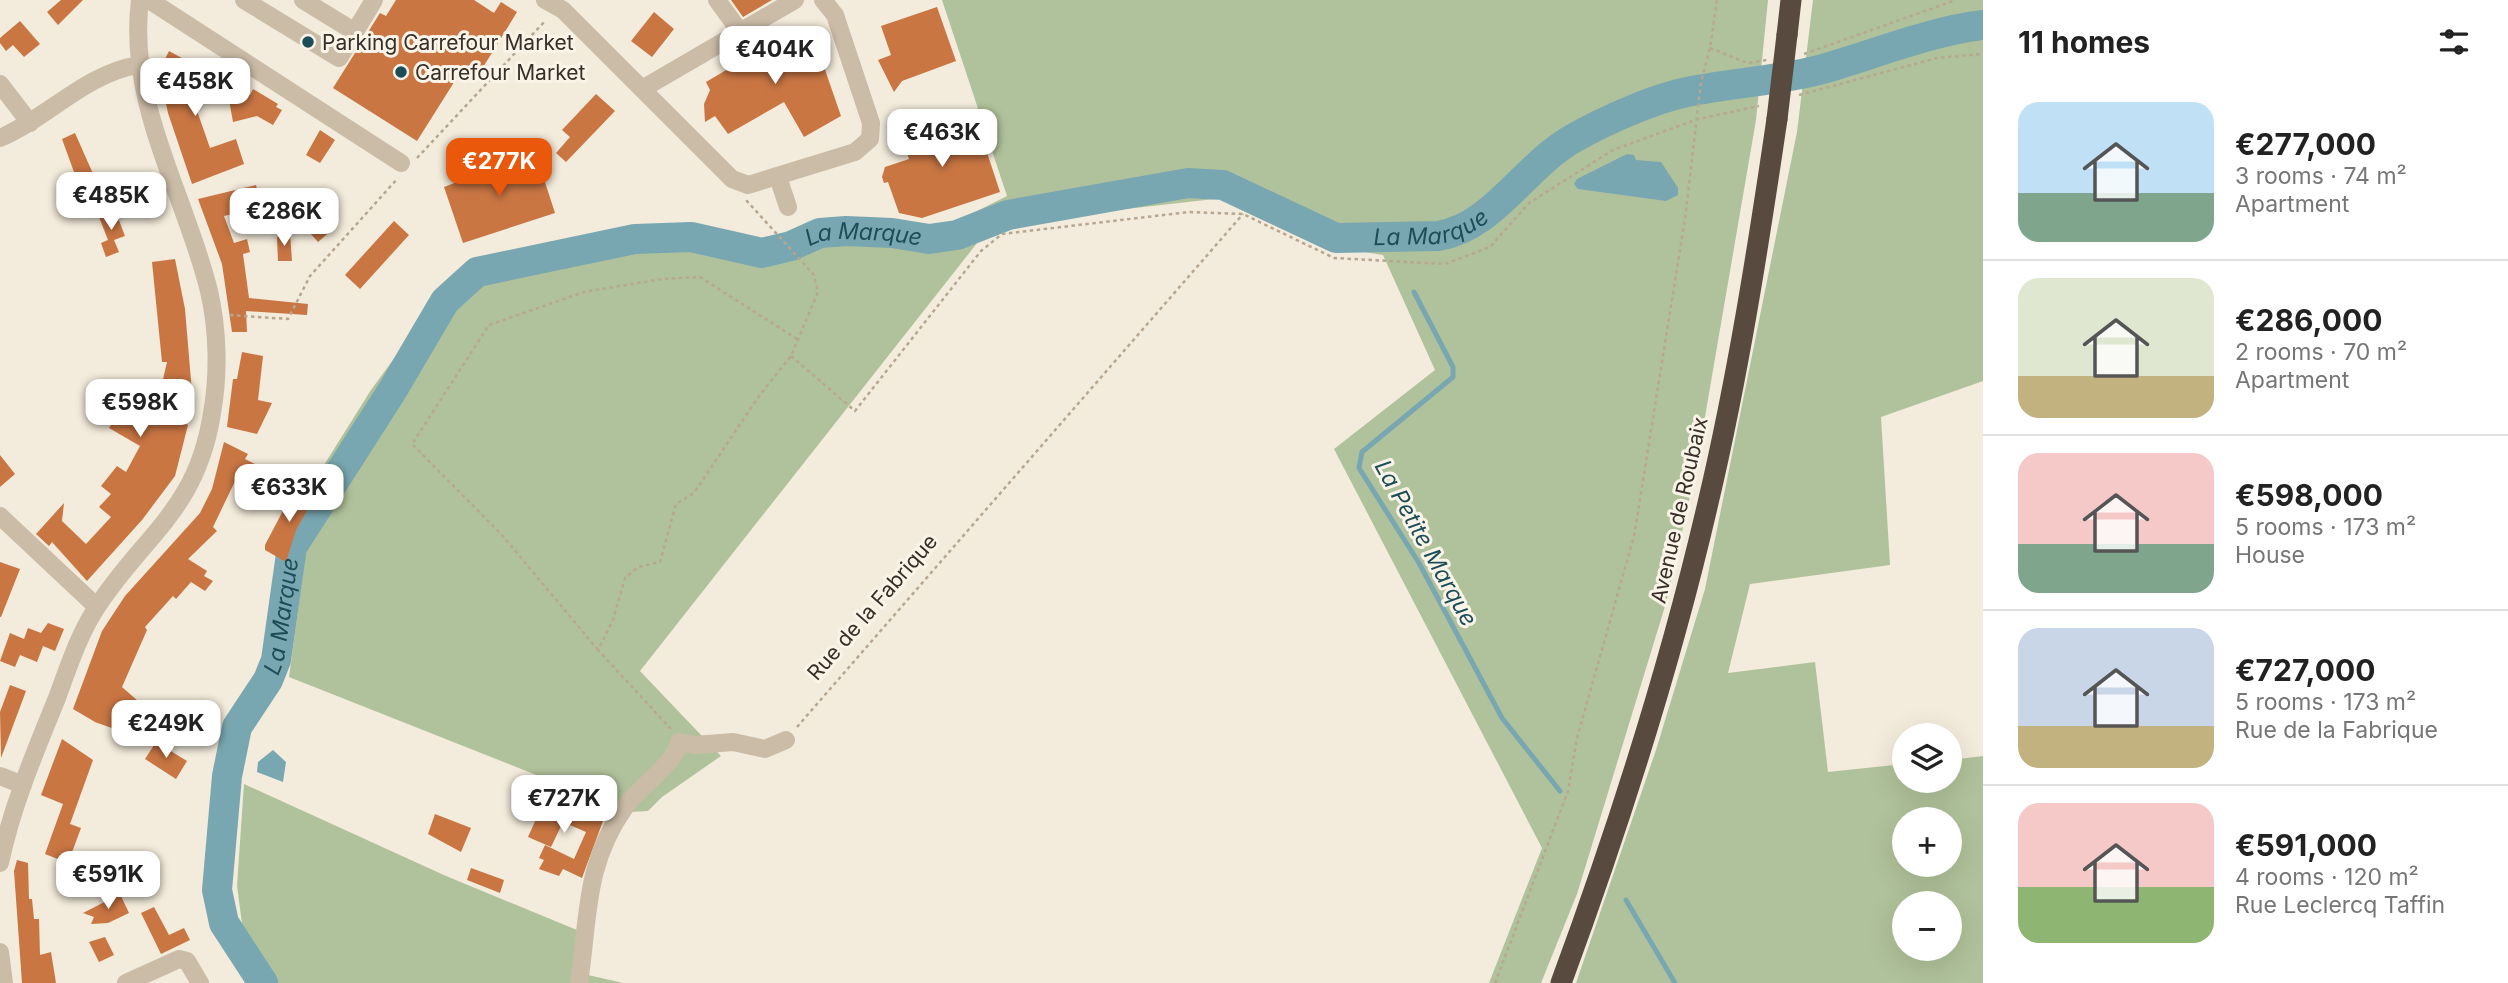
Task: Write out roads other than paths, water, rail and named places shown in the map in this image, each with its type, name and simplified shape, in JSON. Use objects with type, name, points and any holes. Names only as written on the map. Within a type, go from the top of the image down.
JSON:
[{"type":"highway","name":"Avenue de Roubaix","points":[[1561,983],[1632,780],[1695,556],[1729,405],[1750,292],[1768,112],[1787,35],[1791,0]]},
{"type":"street","points":[[0,863],[23,785],[74,653],[97,607],[174,513],[201,461],[215,393],[212,315],[206,282],[153,126],[138,65],[139,0]]},
{"type":"street","points":[[149,0],[404,168]]},
{"type":"street","points":[[244,0],[339,58],[374,0]]},
{"type":"street","points":[[303,0],[355,32]]},
{"type":"street","points":[[717,0],[741,33]]},
{"type":"street","points":[[642,89],[795,0]]},
{"type":"street","points":[[552,3],[736,182],[754,185],[855,152],[865,145],[872,132],[835,15],[823,0]]},
{"type":"street","points":[[0,138],[30,123],[104,73],[138,65]]},
{"type":"street","points":[[0,84],[30,123]]},
{"type":"street","points":[[778,177],[788,207]]},
{"type":"street","points":[[0,516],[97,607]]},
{"type":"street","points":[[579,983],[588,890],[601,849],[627,804],[645,782],[668,765],[678,751],[679,742],[733,742],[765,749],[786,740]]},
{"type":"street","points":[[0,776],[23,785]]},
{"type":"street","points":[[0,952],[4,983]]},
{"type":"street","points":[[126,983],[183,959],[200,983]]},
{"type":"water","points":[[1627,154],[1634,155],[1636,160],[1661,162],[1678,188],[1678,195],[1666,201],[1578,189],[1574,184],[1577,179]]},
{"type":"water","points":[[273,750],[286,762],[283,782],[257,772],[258,762]]},
{"type":"waterway","name":"La Marque","points":[[263,983],[224,923],[217,890],[227,776],[237,727],[268,680],[276,660],[292,547],[392,391],[445,301],[477,272],[635,239],[691,237],[762,253],[791,246],[820,233],[892,233],[929,239],[957,235],[1008,215],[1188,183],[1223,185],[1336,238],[1438,236],[1476,221],[1556,150],[1574,138],[1644,105],[1687,92],[1819,70],[1921,38],[1983,25]]},
{"type":"waterway","name":"La Petite Marque","points":[[1414,292],[1453,367],[1453,377],[1362,452],[1359,468],[1419,563],[1502,718],[1560,791]]},
{"type":"waterway","name":"La Petite Marque","points":[[1626,900],[1675,983]]},
{"type":"place","name":"Parking Carrefour Market","points":[[308,42]]},
{"type":"place","name":"Carrefour Market","points":[[401,72]]}]
